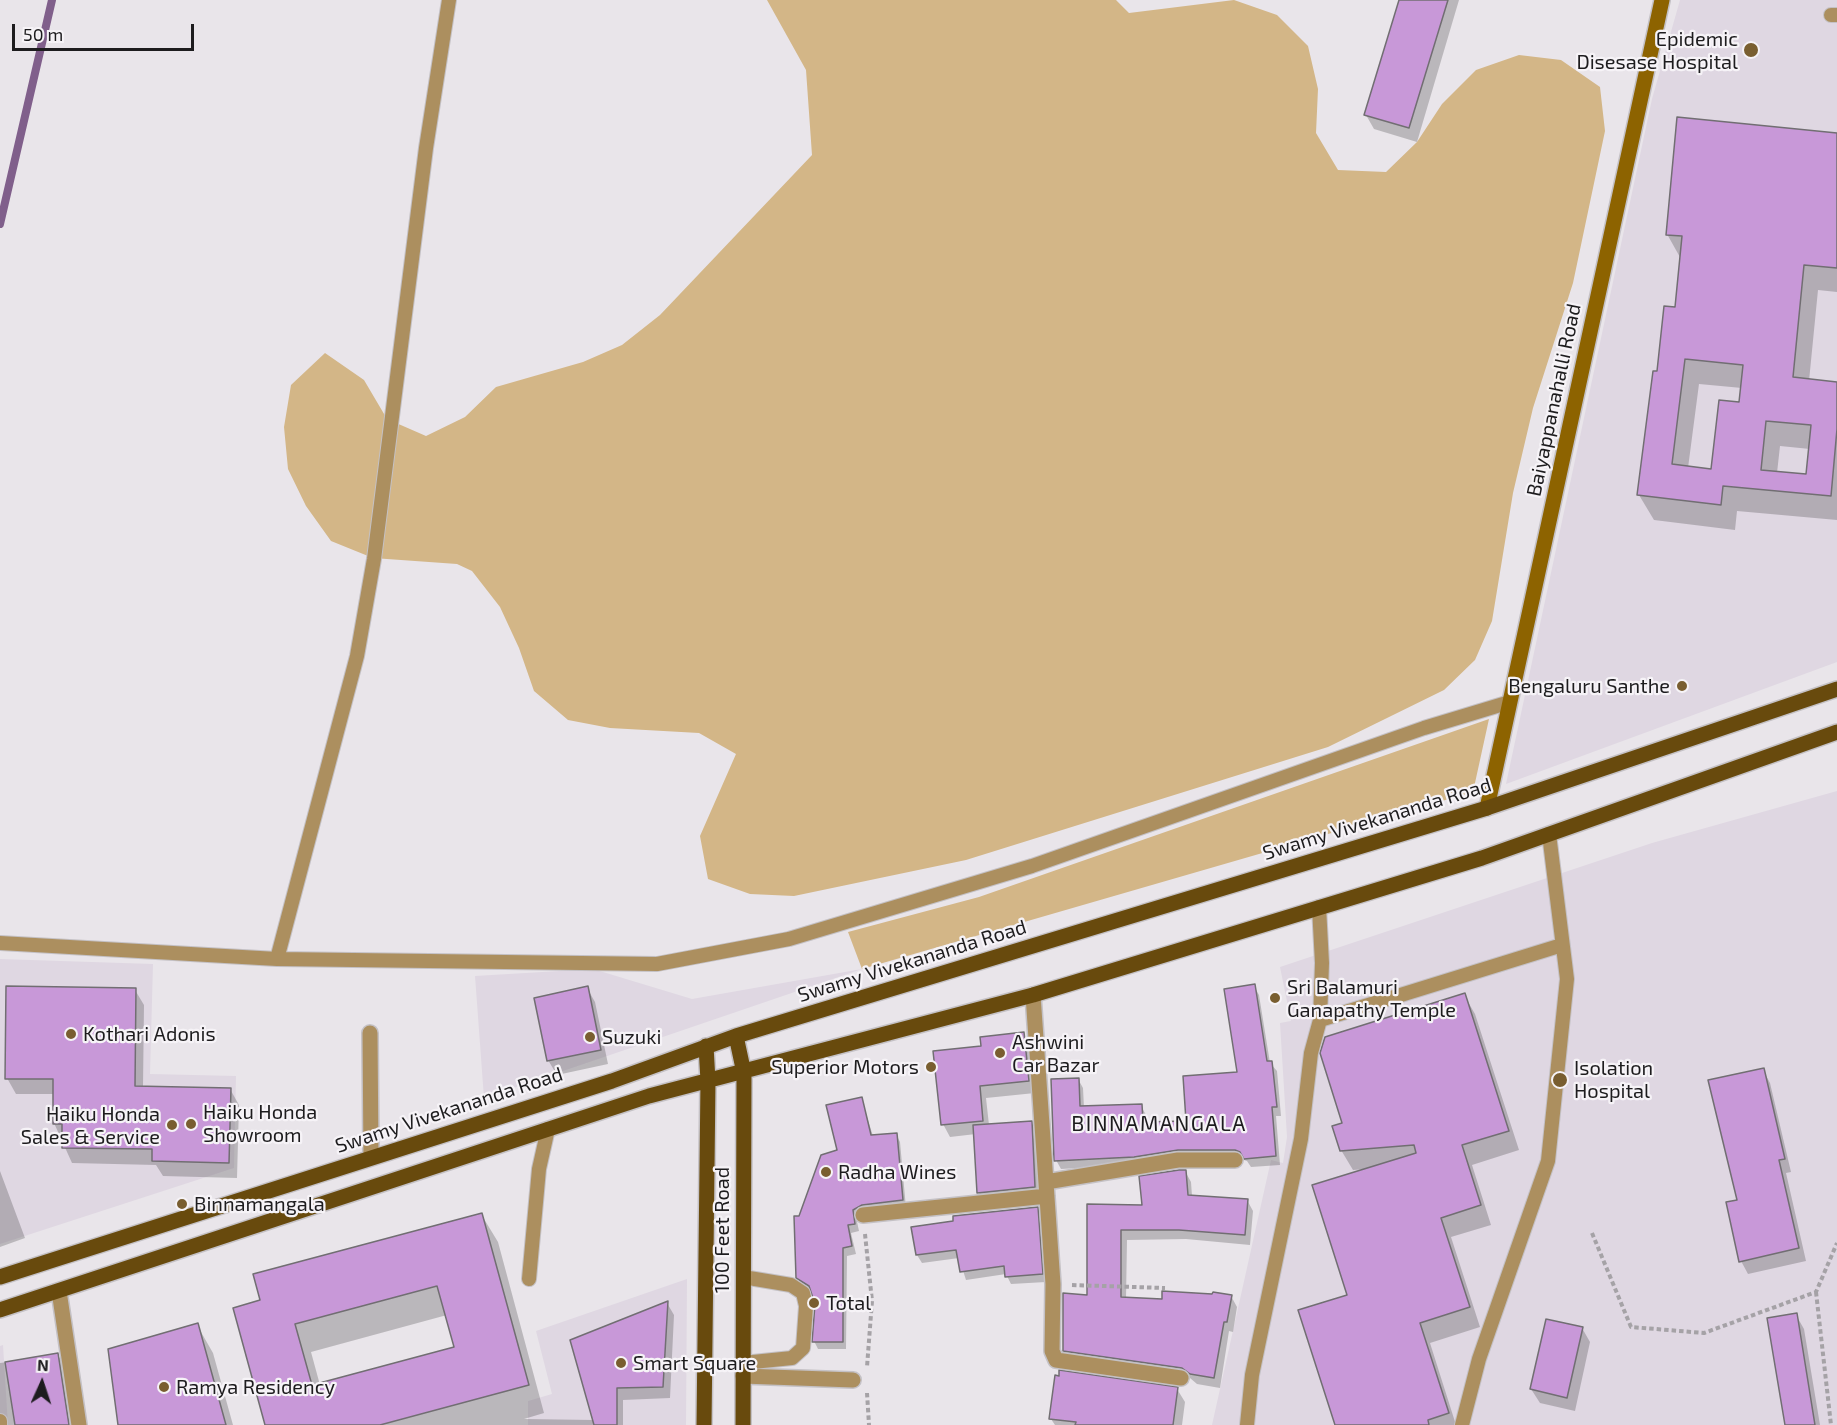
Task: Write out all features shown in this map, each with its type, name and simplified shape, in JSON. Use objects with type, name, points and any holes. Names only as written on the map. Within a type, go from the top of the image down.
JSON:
[{"type":"main road","name":"Swamy Vivekananda Road","points":[[0,1277],[612,1081],[736,1036],[1487,808],[1837,689]]},
{"type":"main road","points":[[0,1310],[649,1096],[744,1073],[1033,995],[1482,858],[1837,732]]},
{"type":"main road","name":"100 Feet Road","points":[[736,1036],[744,1073],[742,1425]]},
{"type":"main road","name":"100 Feet Road","points":[[704,1425],[708,1081],[706,1046]]},
{"type":"street","name":"Baiyappanahalli Road","points":[[1487,808],[1662,0]]},
{"type":"street","points":[[1033,995],[1053,1284],[1052,1351],[1056,1360],[1181,1378]]},
{"type":"street","points":[[370,1033],[371,1157]]},
{"type":"street","points":[[863,1215],[1046,1189],[1178,1160],[1235,1160]]},
{"type":"street","points":[[59,1291],[79,1425]]},
{"type":"street","points":[[743,1370],[862,1381]]},
{"type":"lane","points":[[277,959],[357,656],[374,559],[426,148],[449,0]]},
{"type":"lane","points":[[0,943],[277,959],[657,964],[789,939],[1032,866],[1424,728],[1510,702]]},
{"type":"lane","points":[[1462,1425],[1479,1359],[1548,1161],[1567,979],[1549,834]]},
{"type":"lane","points":[[1247,1425],[1252,1376],[1301,1139],[1311,1053],[1320,1020],[1322,963],[1319,907]]},
{"type":"lane","points":[[1320,1020],[1562,945]]},
{"type":"lane","points":[[529,1279],[539,1169],[548,1129]]},
{"type":"lane","points":[[743,1277],[791,1285],[803,1293],[807,1306],[803,1348],[792,1358],[743,1370]]},
{"type":"path","points":[[863,1215],[872,1301],[862,1381],[869,1425]]},
{"type":"path","points":[[1592,1233],[1631,1327],[1704,1333],[1816,1292]]},
{"type":"path","points":[[1831,1425],[1816,1292],[1837,1243]]},
{"type":"path","points":[[1053,1284],[1165,1288]]},
{"type":"shaded area","points":[[767,0],[1116,0],[1129,13],[1234,0],[1277,15],[1308,46],[1318,89],[1316,133],[1338,170],[1386,172],[1417,142],[1442,104],[1476,70],[1519,55],[1561,60],[1600,87],[1605,131],[1573,283],[1533,408],[1513,493],[1492,621],[1475,660],[1444,690],[1328,747],[966,860],[794,896],[750,894],[708,879],[700,836],[736,754],[699,733],[610,728],[568,720],[534,691],[519,648],[500,607],[472,571],[457,564],[373,558],[331,541],[306,506],[288,469],[284,427],[291,385],[325,353],[364,380],[387,419],[426,436],[465,417],[496,387],[583,362],[622,345],[660,315],[812,155],[806,70]]},
{"type":"shaded area","points":[[1680,0],[1837,0],[1837,662],[1506,784],[1652,99]]},
{"type":"shaded area","points":[[1489,719],[1473,792],[862,969],[848,932],[979,897]]},
{"type":"shaded area","name":"Isolation Hospital","points":[[1837,791],[1837,1425],[1212,1425],[1271,1160],[1283,1163],[1287,1137],[1280,1023],[1291,1021],[1280,967],[1652,843]]},
{"type":"shaded area","points":[[0,959],[153,964],[150,1074],[236,1076],[234,1168],[0,1244]]},
{"type":"shaded area","points":[[593,969],[692,999],[862,969],[484,1098],[475,976]]},
{"type":"shaded area","points":[[687,1279],[686,1425],[528,1425],[528,1401],[552,1394],[536,1331]]},
{"type":"shaded area","points":[[3,1345],[8,1425],[0,1425],[0,1346]]},
{"type":"building","points":[[1399,0],[1448,0],[1409,128],[1364,115]]},
{"type":"building","points":[[1677,117],[1837,133],[1837,268],[1804,265],[1793,377],[1837,382],[1837,429],[1831,496],[1723,486],[1721,505],[1637,495],[1653,371],[1657,371],[1664,306],[1675,307],[1682,236],[1666,235]],"holes":[[[1685,359],[1743,365],[1739,402],[1719,400],[1711,469],[1672,464]],[[1766,421],[1811,425],[1806,474],[1761,470]]]},
{"type":"building","points":[[1255,984],[1267,1061],[1272,1061],[1277,1107],[1272,1107],[1276,1156],[1244,1159],[1240,1152],[1235,1150],[1178,1150],[1134,1157],[1054,1161],[1051,1079],[1079,1078],[1080,1106],[1142,1104],[1143,1122],[1186,1121],[1183,1076],[1237,1072],[1224,989]]},
{"type":"building","name":"Kothari Adonis","points":[[6,986],[136,988],[135,1086],[231,1088],[229,1163],[152,1161],[152,1149],[62,1148],[62,1124],[53,1124],[53,1079],[5,1079]]},
{"type":"building","points":[[588,986],[601,1050],[547,1061],[534,998]]},
{"type":"building","points":[[1465,993],[1509,1131],[1462,1145],[1481,1205],[1441,1218],[1470,1307],[1420,1323],[1449,1413],[1428,1420],[1429,1425],[1335,1425],[1298,1310],[1347,1295],[1312,1185],[1416,1153],[1414,1145],[1340,1151],[1332,1126],[1342,1123],[1320,1053],[1325,1037]]},
{"type":"building","points":[[1024,1032],[1029,1081],[980,1086],[983,1121],[941,1125],[933,1051],[981,1046],[980,1037]]},
{"type":"building","points":[[1764,1068],[1785,1159],[1779,1160],[1799,1248],[1739,1262],[1726,1202],[1737,1200],[1708,1080]]},
{"type":"building","points":[[862,1097],[871,1135],[897,1133],[903,1200],[862,1205],[853,1210],[855,1224],[848,1225],[852,1246],[843,1248],[843,1342],[812,1342],[815,1304],[809,1286],[796,1278],[794,1216],[799,1216],[821,1155],[837,1150],[826,1105]]},
{"type":"building","points":[[1032,1121],[1035,1187],[977,1193],[973,1125]]},
{"type":"building","points":[[1186,1170],[1188,1195],[1248,1199],[1245,1235],[1179,1230],[1121,1230],[1121,1297],[1162,1299],[1162,1291],[1212,1294],[1213,1292],[1232,1295],[1227,1322],[1224,1322],[1214,1378],[1190,1374],[1182,1368],[1063,1351],[1063,1293],[1087,1295],[1087,1204],[1142,1205],[1139,1176]]},
{"type":"building","points":[[1038,1207],[1043,1274],[1005,1277],[1004,1266],[960,1272],[956,1250],[916,1255],[911,1227],[953,1221],[953,1216]]},
{"type":"building","points":[[482,1213],[529,1385],[380,1425],[265,1425],[233,1308],[260,1300],[253,1274]],"holes":[[[437,1286],[454,1347],[312,1385],[295,1324]]]},
{"type":"building","name":"Smart Square","points":[[668,1301],[663,1387],[617,1388],[617,1425],[594,1425],[570,1340]]},
{"type":"building","points":[[1797,1313],[1815,1425],[1785,1425],[1767,1318]]},
{"type":"building","points":[[1546,1319],[1583,1327],[1567,1398],[1530,1389]]},
{"type":"building","name":"Ramya Residency","points":[[198,1323],[226,1425],[118,1425],[108,1349]]},
{"type":"building","points":[[58,1353],[69,1425],[15,1425],[5,1362]]},
{"type":"building","points":[[1059,1370],[1178,1387],[1173,1425],[1075,1425],[1076,1422],[1049,1419],[1055,1375],[1059,1376]]},
{"type":"waterway","points":[[0,224],[52,0]]},
{"type":"place","name":"Epidemic Disesase Hospital","points":[[1751,50]]},
{"type":"place","name":"Bengaluru Santhe","points":[[1682,686]]},
{"type":"place","name":"Sri Balamuri Ganapathy Temple","points":[[1275,998]]},
{"type":"place","name":"Kothari Adonis","points":[[71,1034]]},
{"type":"place","name":"Suzuki","points":[[590,1037]]},
{"type":"place","name":"Ashwini Car Bazar","points":[[1000,1053]]},
{"type":"place","name":"Superior Motors","points":[[931,1067]]},
{"type":"place","name":"Isolation Hospital","points":[[1560,1080]]},
{"type":"place","name":"Haiku Honda Showroom","points":[[191,1124]]},
{"type":"place","name":"Haiku Honda Sales & Service","points":[[172,1125]]},
{"type":"place","name":"Radha Wines","points":[[826,1172]]},
{"type":"place","name":"Binnamangala","points":[[182,1204]]},
{"type":"place","name":"Total","points":[[814,1303]]},
{"type":"place","name":"Smart Square","points":[[621,1363]]},
{"type":"place","name":"Ramya Residency","points":[[164,1387]]},
{"type":"district","name":"BINNAMANGALA","points":[[1159,1124]]}]
